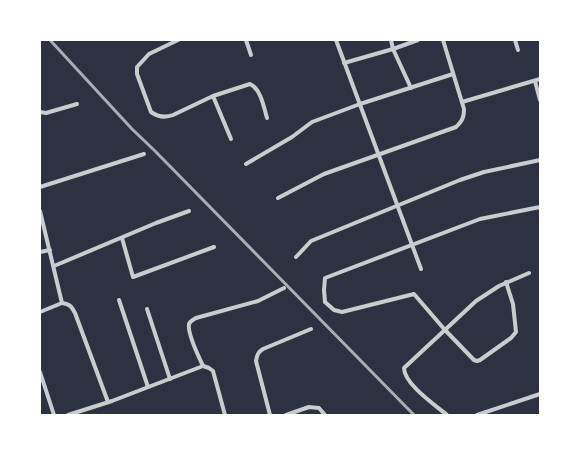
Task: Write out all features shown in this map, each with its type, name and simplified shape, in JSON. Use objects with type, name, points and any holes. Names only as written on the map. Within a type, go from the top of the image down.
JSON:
[{"type":"street","points":[[178,40],[149,54],[137,67],[137,74],[151,112],[155,116],[166,117],[184,111],[213,96],[250,84],[253,85],[259,95],[267,118]]},
{"type":"street","points":[[246,40],[251,55]]},
{"type":"street","points":[[336,40],[421,269]]},
{"type":"street","points":[[391,40],[393,49],[411,88]]},
{"type":"street","points":[[344,64],[417,42],[418,40]]},
{"type":"street","points":[[278,198],[324,174],[456,127],[464,117],[464,109],[443,40]]},
{"type":"street","points":[[515,40],[518,50]]},
{"type":"street","points":[[246,164],[292,137],[312,122],[360,104],[453,74]]},
{"type":"street","points":[[462,102],[538,80],[540,100]]},
{"type":"street","points":[[213,96],[231,139]]},
{"type":"street","points":[[40,112],[46,113],[77,104]]},
{"type":"street","points":[[40,187],[144,154]]},
{"type":"street","points":[[296,257],[311,241],[460,180],[484,172],[540,160]]},
{"type":"street","points":[[506,282],[513,304],[516,332],[511,338],[477,362],[445,330],[414,294],[342,312],[334,310],[325,302],[324,290],[325,278],[412,244],[480,219],[540,207]]},
{"type":"street","points":[[40,210],[62,303]]},
{"type":"street","points":[[54,266],[156,223],[189,211]]},
{"type":"street","points":[[122,238],[133,277],[214,248]]},
{"type":"street","points":[[40,252],[50,250]]},
{"type":"street","points":[[447,415],[417,390],[404,372],[404,368],[476,301],[506,282],[529,273]]},
{"type":"street","points":[[203,366],[190,332],[189,324],[191,321],[258,301],[284,288]]},
{"type":"street","points":[[119,300],[148,387]]},
{"type":"street","points":[[40,312],[62,303],[71,306],[75,313],[108,402]]},
{"type":"street","points":[[147,310],[170,379]]},
{"type":"street","points":[[270,415],[256,361],[259,351],[311,329]]},
{"type":"street","points":[[68,415],[108,402],[203,366],[210,368],[213,371],[225,415]]},
{"type":"street","points":[[40,372],[54,415]]},
{"type":"street","points":[[477,415],[540,394]]},
{"type":"street","points":[[286,415],[309,407],[319,408],[324,415]]},
{"type":"railway","points":[[50,40],[132,129],[414,415]]}]
